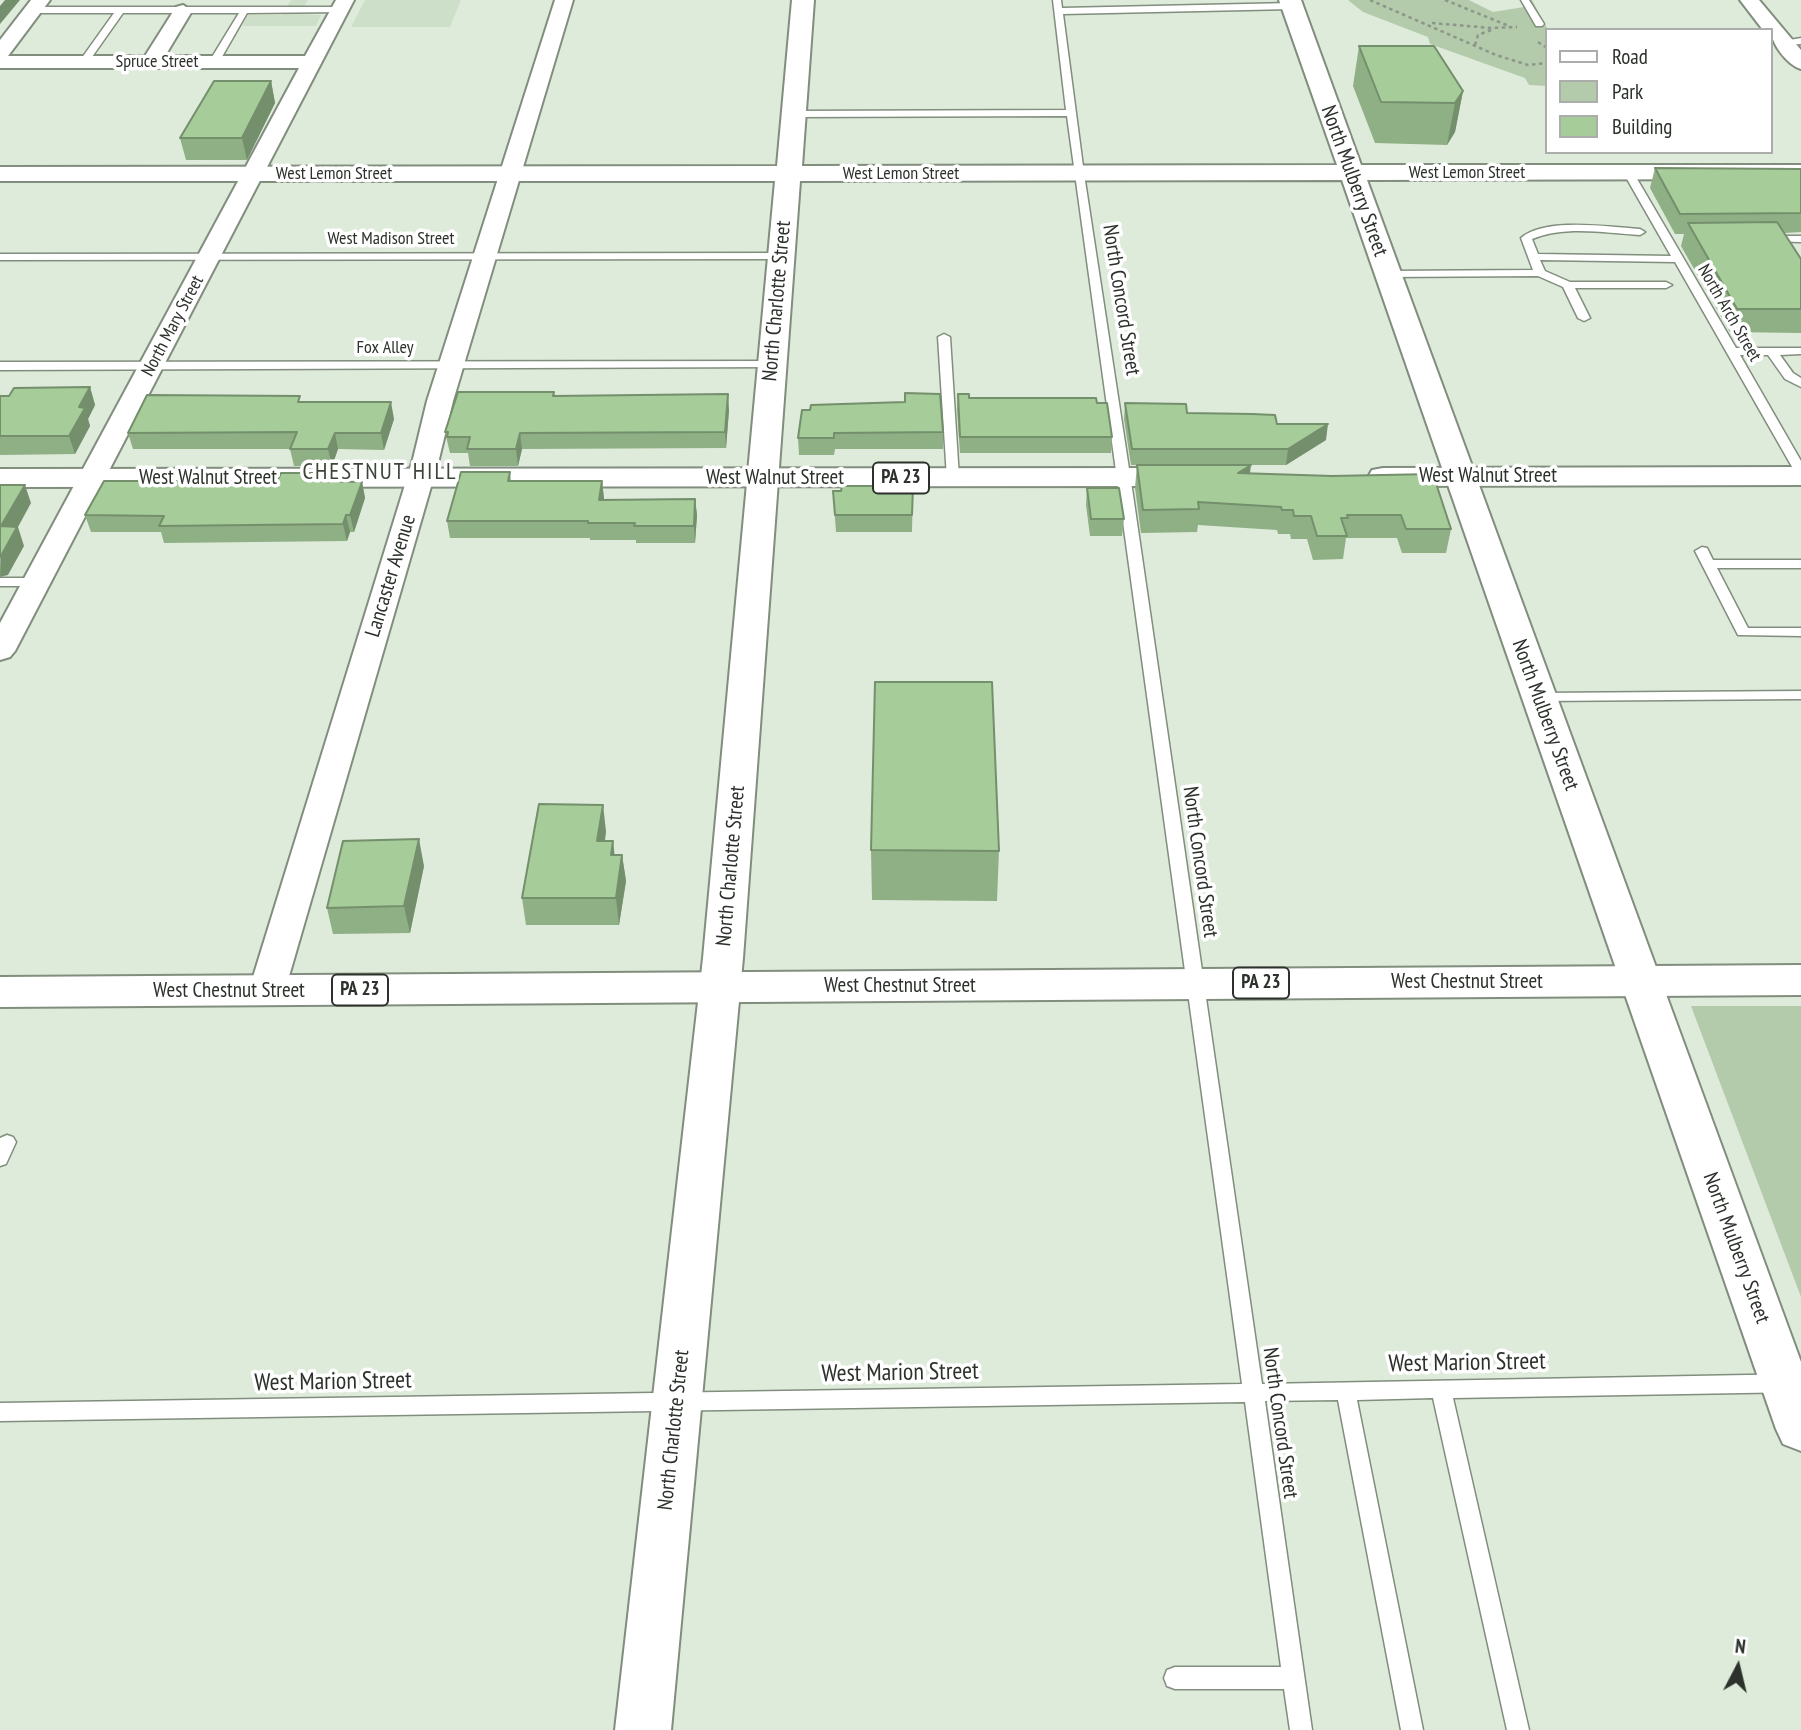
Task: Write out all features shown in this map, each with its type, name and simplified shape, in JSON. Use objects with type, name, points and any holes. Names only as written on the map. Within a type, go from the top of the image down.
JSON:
[{"type":"main road","name":"North Charlotte Street","points":[[643,1730],[720,987],[803,0]]},
{"type":"main road","name":"North Mulberry Street","points":[[1291,3],[1640,981],[1793,1383],[1801,1429]]},
{"type":"main road","name":"West Lemon Street","points":[[0,174],[1801,172]]},
{"type":"main road","name":"West Walnut Street","points":[[1359,477],[1801,474]]},
{"type":"main road","name":"West Walnut Street","points":[[0,478],[1221,477]]},
{"type":"main road","name":"West Chestnut Street","points":[[0,992],[1801,979]]},
{"type":"street","name":"Lancaster Avenue","points":[[267,990],[452,366],[564,0]]},
{"type":"street","points":[[1749,0],[1792,42],[1801,63]]},
{"type":"street","points":[[0,54],[37,5]]},
{"type":"street","name":"North Mary Street","points":[[0,651],[342,5]]},
{"type":"street","points":[[151,62],[183,11]]},
{"type":"street","name":"Spruce Street","points":[[0,62],[313,62]]},
{"type":"lane","name":"North Concord Street","points":[[1057,0],[1079,174],[1125,477],[1194,984],[1301,1730]]},
{"type":"lane","points":[[1525,0],[1539,24]]},
{"type":"lane","points":[[1058,11],[1291,3]]},
{"type":"lane","points":[[37,5],[120,11],[244,11],[342,5]]},
{"type":"lane","points":[[84,62],[120,11]]},
{"type":"lane","points":[[214,62],[244,11]]},
{"type":"lane","points":[[794,114],[1071,113]]},
{"type":"lane","name":"North Arch Street","points":[[1628,172],[1801,474]]},
{"type":"lane","points":[[1540,273],[1526,238],[1532,234],[1559,231],[1640,232]]},
{"type":"lane","points":[[1761,239],[1801,239]]},
{"type":"lane","points":[[1667,240],[1680,240]]},
{"type":"lane","name":"West Madison Street","points":[[0,257],[782,256]]},
{"type":"lane","points":[[1533,257],[1678,259]]},
{"type":"lane","points":[[1387,274],[1540,273],[1568,285],[1666,285]]},
{"type":"lane","points":[[1568,285],[1584,318]]},
{"type":"lane","points":[[944,337],[953,478]]},
{"type":"lane","points":[[1731,352],[1801,351]]},
{"type":"lane","points":[[1771,352],[1789,376],[1801,383]]},
{"type":"lane","name":"Fox Alley","points":[[0,366],[771,365]]},
{"type":"lane","points":[[1801,564],[1706,558],[1743,632],[1801,632]]},
{"type":"lane","points":[[0,582],[36,582]]},
{"type":"lane","points":[[1539,697],[1801,695]]},
{"type":"lane","name":"West Marion Street","points":[[0,1412],[677,1404],[1793,1383]]},
{"type":"lane","points":[[1441,1390],[1518,1730]]},
{"type":"lane","points":[[1346,1392],[1412,1730]]},
{"type":"lane","points":[[1175,1678],[1293,1678]]},
{"type":"path","points":[[1370,0],[1520,63],[1535,65],[1546,62]]},
{"type":"path","points":[[1445,0],[1510,27],[1481,33],[1476,38],[1475,45]]},
{"type":"path","points":[[1420,20],[1499,28]]},
{"type":"shaded area","points":[[291,0],[308,0],[300,14],[321,15],[316,26],[242,26],[248,15],[282,15]]},
{"type":"shaded area","points":[[365,0],[461,0],[450,27],[351,27]]},
{"type":"green space","points":[[1348,0],[1469,0],[1493,12],[1524,7],[1522,0],[1532,0],[1547,28],[1546,86],[1529,85],[1525,78],[1430,44],[1428,37],[1363,12]]},
{"type":"green space","points":[[1691,1006],[1801,1006],[1801,1297]]},
{"type":"building","points":[[1359,46],[1434,46],[1463,91],[1455,103],[1381,102]]},
{"type":"building","points":[[214,81],[271,81],[242,138],[180,138]]},
{"type":"building","points":[[1655,168],[1801,169],[1801,213],[1680,214]]},
{"type":"building","points":[[1777,222],[1801,259],[1801,309],[1737,309],[1688,223]]},
{"type":"building","points":[[90,387],[79,407],[85,408],[69,436],[0,436],[0,396],[9,396],[14,388]]},
{"type":"building","points":[[458,392],[554,392],[553,396],[728,394],[725,432],[520,433],[516,449],[467,449],[470,437],[447,437],[448,432],[445,432]]},
{"type":"building","points":[[905,393],[940,394],[943,432],[834,433],[834,438],[798,438],[802,410],[810,410],[811,405],[905,402]]},
{"type":"building","points":[[958,394],[969,394],[969,398],[1096,398],[1097,403],[1107,403],[1112,437],[960,437]]},
{"type":"building","points":[[147,395],[300,396],[298,402],[391,402],[381,433],[335,433],[328,449],[290,449],[297,432],[128,433]]},
{"type":"building","points":[[1125,403],[1186,404],[1187,413],[1275,415],[1277,424],[1328,424],[1288,449],[1132,449]]},
{"type":"building","points":[[1137,465],[1251,465],[1238,473],[1332,476],[1433,474],[1451,529],[1406,529],[1401,515],[1347,515],[1348,518],[1341,518],[1347,536],[1317,536],[1311,516],[1294,516],[1293,510],[1282,510],[1281,507],[1198,502],[1199,509],[1143,510]]},
{"type":"building","points":[[461,472],[510,472],[508,481],[602,481],[599,500],[695,499],[694,526],[634,526],[635,523],[588,521],[447,521]]},
{"type":"building","points":[[281,473],[319,473],[316,481],[362,482],[350,515],[346,515],[343,524],[159,526],[164,516],[85,515],[104,481],[277,481]]},
{"type":"building","points":[[0,485],[25,485],[1,526],[17,527],[0,557]]},
{"type":"building","points":[[842,486],[913,486],[912,515],[835,515],[833,491],[841,491]]},
{"type":"building","points":[[1087,488],[1119,488],[1124,519],[1091,519]]},
{"type":"building","points":[[875,682],[992,682],[999,851],[871,850]]},
{"type":"building","points":[[539,804],[603,805],[597,841],[613,841],[611,855],[622,855],[616,898],[522,898]]},
{"type":"building","points":[[419,839],[404,906],[327,908],[343,841]]},
{"type":"district","name":"CHESTNUT HILL","points":[[380,472]]}]
